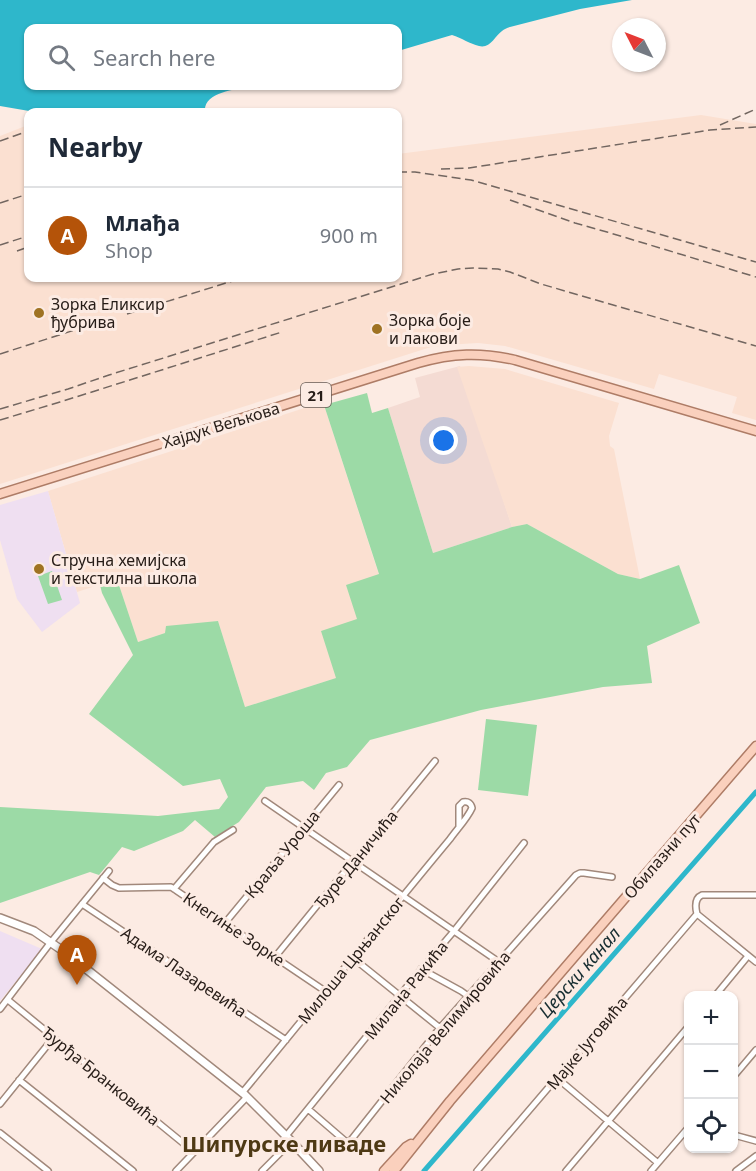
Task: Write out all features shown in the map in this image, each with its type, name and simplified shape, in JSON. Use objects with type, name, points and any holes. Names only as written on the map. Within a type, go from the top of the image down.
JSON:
[{"type":"main road","name":"Хајдук Вељкова","points":[[0,495],[429,360],[454,355],[481,354],[515,360],[756,431]]},
{"type":"main road","name":"Обилазни пут","points":[[386,1171],[450,1101],[756,747]]},
{"type":"main road","name":"Обилазни пут","points":[[394,1171],[450,1101]]},
{"type":"street","name":"Ђуре Даничића","points":[[275,957],[435,761]]},
{"type":"street","name":"Краља Уроша","points":[[225,923],[339,784]]},
{"type":"street","points":[[264,801],[499,962]]},
{"type":"street","name":"Милоша Црњанског","points":[[176,1171],[244,1095],[459,827]]},
{"type":"street","points":[[174,889],[214,842],[233,830]]},
{"type":"street","name":"Милана Ракића","points":[[267,1169],[308,1109],[524,843]]},
{"type":"street","points":[[0,1009],[109,871]]},
{"type":"street","name":"Николаја Велимировића","points":[[308,1109],[349,1142],[440,1028],[578,873],[612,877]]},
{"type":"street","name":"Кнегиње Зорке","points":[[103,879],[119,888],[167,886],[174,889],[326,992]]},
{"type":"street","name":"Мајке Југовића","points":[[477,1171],[697,914],[696,903],[699,897],[702,895],[756,896]]},
{"type":"street","name":"Адама Лазаревића","points":[[82,904],[286,1040]]},
{"type":"street","points":[[697,914],[756,963]]},
{"type":"street","points":[[0,918],[33,931],[51,942],[244,1095],[319,1171]]},
{"type":"street","points":[[719,991],[748,956]]},
{"type":"street","points":[[352,958],[440,1028]]},
{"type":"street","points":[[421,969],[468,996]]},
{"type":"street","name":"Ђурђа Бранковића","points":[[8,1000],[194,1152]]},
{"type":"street","points":[[566,1171],[684,1032]]},
{"type":"street","points":[[0,1104],[54,1037]]},
{"type":"street","points":[[738,1071],[756,1050]]},
{"type":"street","points":[[557,1078],[658,1163]]},
{"type":"street","points":[[20,1080],[133,1171]]},
{"type":"street","points":[[0,1133],[48,1171]]},
{"type":"street","points":[[651,1171],[684,1133]]},
{"type":"street","points":[[738,1136],[756,1141]]},
{"type":"street","points":[[736,1171],[756,1156]]},
{"type":"shaded area","points":[[701,115],[756,124],[756,420],[732,413],[737,397],[659,374],[654,389],[505,346],[462,344],[431,347],[0,484],[0,136],[24,127],[24,282],[402,282],[402,153]]},
{"type":"shaded area","points":[[460,366],[512,527],[433,553],[388,408],[420,397],[415,378]]},
{"type":"shaded area","points":[[457,367],[505,369],[619,403],[609,436],[610,446],[614,449],[640,579],[618,574],[527,524],[512,527]]},
{"type":"shaded area","points":[[323,402],[379,575],[357,619],[336,678],[245,707],[218,621],[165,633],[138,642],[117,579],[77,592],[48,491]]},
{"type":"shaded area","name":"Стручна хемијска и текстилна школа","points":[[48,491],[80,603],[42,632],[17,599],[0,540],[0,505]]},
{"type":"shaded area","points":[[0,931],[42,949],[0,1001]]},
{"type":"green space","points":[[367,393],[372,413],[388,408],[433,553],[527,524],[618,574],[640,579],[679,565],[700,623],[647,646],[652,683],[603,687],[481,710],[370,740],[347,767],[326,773],[314,790],[303,781],[266,787],[239,822],[215,837],[195,820],[183,831],[134,851],[122,847],[99,875],[90,872],[0,903],[0,807],[158,816],[219,809],[228,797],[220,779],[183,786],[89,714],[133,655],[100,585],[117,579],[138,642],[165,633],[166,626],[218,621],[245,707],[336,678],[321,631],[357,619],[346,585],[379,574],[324,405]]},
{"type":"green space","points":[[52,571],[62,600],[48,604],[38,576]]},
{"type":"green space","points":[[486,719],[537,725],[528,796],[478,790]]},
{"type":"water","points":[[0,0],[632,0],[580,9],[510,27],[503,30],[486,46],[476,45],[452,35],[402,50],[402,24],[24,24],[24,90],[233,90],[214,96],[206,108],[24,108],[24,110],[0,106]]},
{"type":"waterway","name":"Церски канал","points":[[424,1171],[756,792]]},
{"type":"railway","points":[[720,125],[756,109]]},
{"type":"railway","points":[[441,169],[469,168],[710,130],[756,127]]},
{"type":"railway","points":[[0,141],[24,132]]},
{"type":"railway","points":[[402,172],[471,180],[756,262]]},
{"type":"railway","points":[[0,203],[24,195]]},
{"type":"railway","points":[[510,200],[575,223],[756,277]]},
{"type":"railway","points":[[0,245],[24,237]]},
{"type":"railway","points":[[17,251],[24,248]]},
{"type":"railway","points":[[0,409],[433,274],[458,269],[498,269],[510,272],[541,284],[756,346]]},
{"type":"railway","points":[[127,314],[229,282]]},
{"type":"railway","points":[[0,354],[81,328]]},
{"type":"railway","points":[[0,420],[282,332]]},
{"type":"place","name":"Зорка Еликсир ђубрива","points":[[39,313]]},
{"type":"place","name":"Зорка боје и лакови","points":[[377,329]]},
{"type":"place","name":"Стручна хемијска и текстилна школа","points":[[39,569]]},
{"type":"place","name":"Млађа","points":[[77,985]]},
{"type":"district","name":"Шипурске ливаде","points":[[284,1143]]}]
